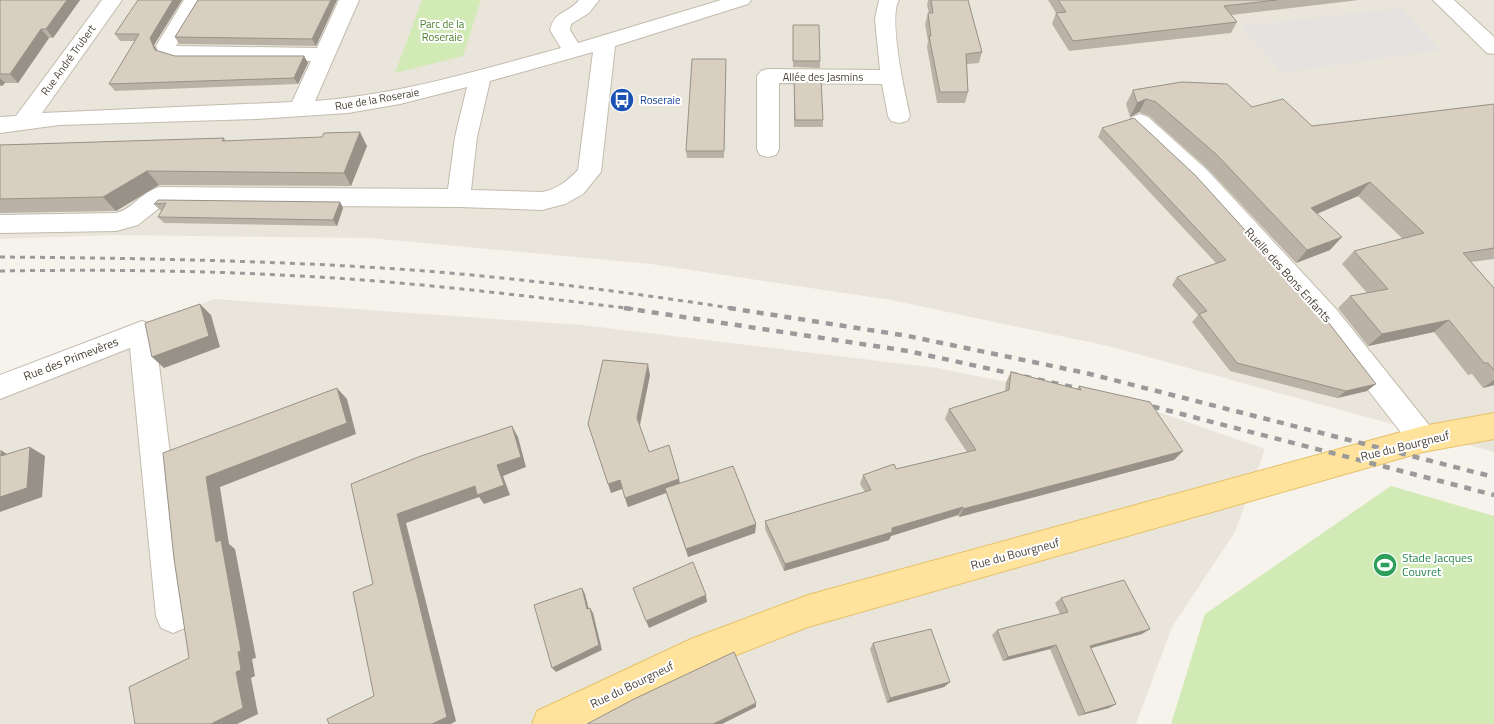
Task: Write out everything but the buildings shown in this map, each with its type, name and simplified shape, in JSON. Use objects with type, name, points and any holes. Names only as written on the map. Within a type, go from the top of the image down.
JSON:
[{"type":"main road","name":"Rue du Bourgneuf","points":[[550,724],[703,651],[808,612],[1423,439],[1494,426]]},
{"type":"street","name":"Rue André Trubert","points":[[24,121],[112,0]]},
{"type":"street","points":[[194,0],[169,39],[166,50],[180,54],[324,55]]},
{"type":"street","points":[[300,109],[349,0]]},
{"type":"street","points":[[573,51],[560,30],[562,20],[582,9],[589,0]]},
{"type":"street","name":"Rue de la Roseraie","points":[[0,125],[24,121],[348,106],[400,97],[481,77],[606,42],[741,0]]},
{"type":"street","points":[[889,0],[887,2],[885,19],[891,77],[899,116]]},
{"type":"street","points":[[1443,0],[1494,48]]},
{"type":"street","points":[[0,224],[116,222],[129,219],[150,201],[159,196],[459,198],[542,201],[556,198],[575,188],[589,172],[606,42]]},
{"type":"street","name":"Allée des Jasmins","points":[[768,149],[768,76],[891,77]]},
{"type":"street","points":[[459,198],[460,179],[473,100],[481,77]]},
{"type":"street","name":"Ruelle des Bons Enfants","points":[[1140,122],[1199,176],[1328,317],[1423,439]]},
{"type":"street","name":"Rue des Primevères","points":[[0,387],[142,332],[173,616]]},
{"type":"shaded area","points":[[0,0],[1494,0],[1494,452],[1108,346],[891,300],[651,264],[369,238],[113,235],[0,239]]},
{"type":"shaded area","points":[[1401,8],[1441,50],[1281,73],[1241,26]]},
{"type":"shaded area","points":[[214,299],[582,325],[937,368],[1158,412],[1265,449],[1235,532],[1172,627],[1136,724],[0,724],[0,381]]},
{"type":"green space","name":"Parc de la Roseraie","points":[[422,0],[481,0],[463,56],[395,73]]},
{"type":"green space","name":"Stade Jacques Couvret","points":[[1391,486],[1494,516],[1494,724],[1171,724],[1205,614]]},
{"type":"railway","points":[[0,257],[229,261],[412,270],[645,295],[737,309]]},
{"type":"railway","points":[[0,271],[182,271],[318,277],[465,289],[634,309]]},
{"type":"railway","points":[[624,308],[908,351],[1091,391]]},
{"type":"railway","points":[[729,308],[908,336],[1086,373],[1494,477]]},
{"type":"railway","points":[[1139,403],[1494,495]]},
{"type":"place","name":"Roseraie","points":[[622,100]]},
{"type":"place","name":"Stade Jacques Couvret","points":[[1385,565]]}]
